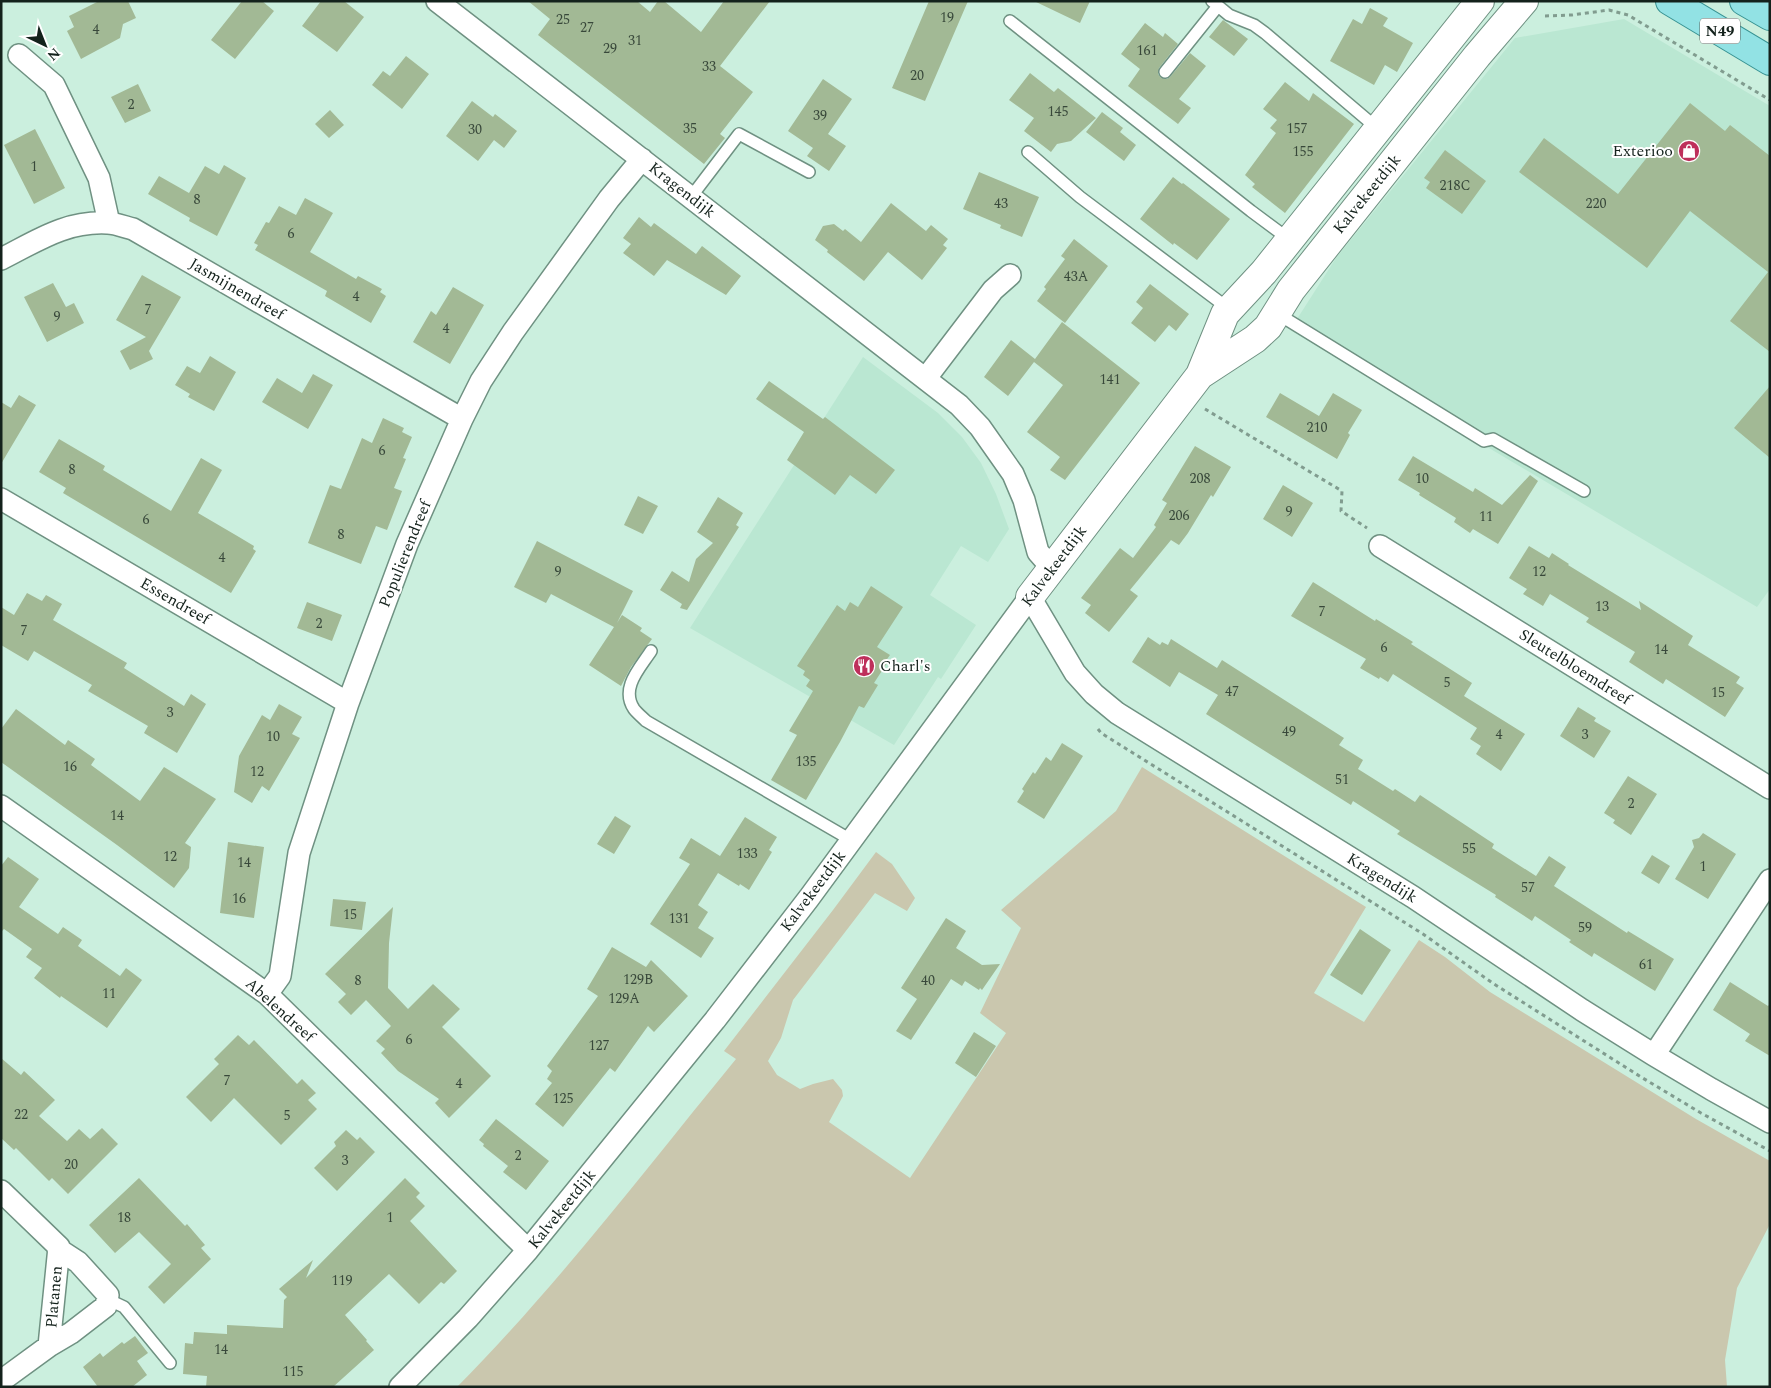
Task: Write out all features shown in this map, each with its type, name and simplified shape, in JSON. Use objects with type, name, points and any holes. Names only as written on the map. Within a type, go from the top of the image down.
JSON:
[{"type":"main road","name":"N49","points":[[1670,1],[1770,61]]},
{"type":"main road","name":"N49","points":[[1744,1],[1770,16]]},
{"type":"street","name":"Kragendijk","points":[[437,1],[926,378],[958,405],[980,427],[1013,474],[1024,500],[1038,552],[1052,568]]},
{"type":"street","name":"Kalvekeetdijk","points":[[400,1387],[468,1318],[528,1250],[715,1020],[1052,568],[1200,375],[1225,314],[1264,272],[1480,1]]},
{"type":"street","name":"Kalvekeetdijk","points":[[1200,375],[1255,339],[1268,327],[1297,282],[1477,56],[1532,9]]},
{"type":"street","points":[[19,55],[54,85],[100,178],[109,223]]},
{"type":"street","name":"Populierendreef","points":[[267,994],[280,976],[299,852],[348,703],[408,544],[462,419],[481,381],[512,332],[609,199],[642,159]]},
{"type":"street","name":"Jasmijnendreef","points":[[1,259],[50,234],[79,224],[109,223],[133,229],[462,419]]},
{"type":"street","points":[[926,378],[993,290],[1010,275]]},
{"type":"street","name":"Essendreef","points":[[1,499],[348,703]]},
{"type":"street","name":"Sleutelbloemdreef","points":[[1380,546],[1770,788]]},
{"type":"street","name":"Kragendijk","points":[[1030,598],[1075,673],[1094,694],[1117,713],[1413,897],[1582,1010],[1711,1089],[1770,1122]]},
{"type":"street","name":"Abelendreef","points":[[1,806],[267,994],[528,1250]]},
{"type":"street","points":[[1654,1055],[1770,880]]},
{"type":"street","name":"Platanen","points":[[1,1190],[58,1249],[78,1262],[108,1295],[106,1306],[71,1333],[49,1346],[1,1381]]},
{"type":"street","name":"Platanen","points":[[49,1346],[58,1249]]},
{"type":"lane","points":[[1165,72],[1215,4],[1229,15],[1254,25],[1265,33],[1378,129]]},
{"type":"lane","points":[[1010,21],[1290,240]]},
{"type":"lane","points":[[691,197],[740,134],[808,172]]},
{"type":"lane","points":[[1028,152],[1080,197],[1229,309]]},
{"type":"lane","points":[[1278,314],[1484,441],[1494,439],[1584,491]]},
{"type":"lane","points":[[651,650],[630,683],[629,697],[634,708],[646,720],[851,840]]},
{"type":"lane","points":[[107,1299],[124,1306],[170,1363]]},
{"type":"path","points":[[1532,9],[1572,15],[1609,10],[1628,15],[1770,100]]},
{"type":"path","points":[[1183,396],[1342,491],[1341,510],[1365,526],[1380,546]]},
{"type":"path","points":[[1095,725],[1101,733],[1423,934],[1518,999],[1692,1108],[1770,1151]]},
{"type":"shaded area","points":[[1624,19],[1770,106],[1770,589],[1757,607],[1290,330],[1336,258],[1515,38]]},
{"type":"shaded area","points":[[863,357],[938,413],[962,437],[981,463],[996,494],[1009,529],[988,562],[961,546],[930,595],[976,625],[941,679],[938,677],[894,745],[690,628]]},
{"type":"shaded area","points":[[1142,767],[1366,907],[1314,993],[1364,1022],[1419,940],[1445,957],[1490,992],[1696,1119],[1770,1161],[1770,1224],[1737,1288],[1725,1360],[1727,1387],[457,1387],[566,1268],[736,1059],[724,1051],[876,852],[892,864],[915,898],[907,911],[875,893],[793,1000],[781,1038],[768,1061],[777,1075],[800,1089],[833,1079],[842,1090],[843,1096],[829,1122],[910,1178],[1006,1033],[980,1013],[1021,928],[1001,910],[1116,811]]},
{"type":"building","points":[[99,1],[128,1],[136,18],[123,24],[120,38],[81,59],[67,31],[74,27],[69,16]]},
{"type":"building","points":[[242,1],[262,1],[274,11],[235,59],[211,40]]},
{"type":"building","points":[[321,1],[344,1],[364,17],[337,52],[302,26]]},
{"type":"building","points":[[528,1],[637,1],[650,12],[658,1],[664,1],[701,32],[724,1],[770,1],[720,66],[753,92],[720,134],[725,138],[704,164],[538,35],[550,19]]},
{"type":"building","points":[[929,1],[968,1],[925,101],[892,88]]},
{"type":"building","points":[[1034,1],[1090,1],[1080,23]]},
{"type":"building","points":[[1370,8],[1388,18],[1383,26],[1413,43],[1397,72],[1385,65],[1374,85],[1330,61],[1353,19],[1362,24]]},
{"type":"building","points":[[1223,20],[1248,39],[1234,56],[1209,37]]},
{"type":"building","points":[[1145,23],[1163,37],[1165,33],[1178,44],[1159,68],[1158,74],[1161,78],[1167,79],[1170,77],[1190,53],[1206,66],[1179,99],[1191,108],[1178,124],[1128,86],[1140,69],[1121,54]]},
{"type":"building","points":[[406,56],[429,74],[402,109],[372,85],[383,71],[390,76]]},
{"type":"building","points":[[1030,73],[1054,92],[1058,88],[1096,118],[1071,141],[1057,144],[1051,152],[1024,131],[1034,118],[1009,100]]},
{"type":"building","points":[[823,79],[852,99],[828,134],[846,146],[829,171],[807,156],[813,148],[788,131]]},
{"type":"building","points":[[1285,82],[1309,101],[1313,93],[1354,124],[1285,213],[1252,187],[1255,184],[1245,175],[1276,133],[1270,128],[1277,120],[1263,109]]},
{"type":"building","points":[[138,84],[151,111],[125,123],[111,97]]},
{"type":"building","points":[[472,101],[493,117],[495,114],[517,131],[504,148],[494,140],[478,161],[446,136]]},
{"type":"building","points":[[1690,103],[1725,131],[1730,125],[1770,156],[1770,352],[1730,321],[1768,272],[1690,211],[1647,268],[1519,172],[1544,138],[1618,194]]},
{"type":"building","points":[[330,110],[344,125],[329,138],[315,124]]},
{"type":"building","points":[[1102,112],[1123,128],[1120,132],[1136,145],[1124,161],[1086,132]]},
{"type":"building","points":[[35,129],[65,188],[34,204],[4,145]]},
{"type":"building","points":[[1445,150],[1486,181],[1462,214],[1426,188],[1430,182],[1424,178]]},
{"type":"building","points":[[224,165],[246,178],[217,236],[189,221],[190,218],[148,194],[159,176],[189,193],[205,166],[219,174]]},
{"type":"building","points":[[979,172],[1039,197],[1022,237],[1000,228],[1001,225],[963,209]]},
{"type":"building","points":[[1173,177],[1230,219],[1197,260],[1174,243],[1173,245],[1140,219]]},
{"type":"building","points":[[305,198],[333,213],[310,252],[356,279],[358,276],[382,289],[380,292],[386,296],[371,323],[325,296],[327,291],[255,250],[258,245],[254,243],[266,222],[269,223],[279,206],[296,215]]},
{"type":"building","points":[[891,203],[926,231],[931,225],[948,239],[943,245],[947,248],[922,280],[888,252],[864,281],[827,252],[828,250],[815,240],[823,226],[834,224],[843,231],[845,229],[861,242]]},
{"type":"building","points":[[639,217],[651,227],[654,223],[696,254],[702,246],[741,276],[726,295],[667,260],[654,276],[623,253],[631,244],[623,238]]},
{"type":"building","points":[[1074,239],[1108,266],[1065,323],[1037,301],[1046,289],[1044,287],[1065,259],[1061,256]]},
{"type":"building","points":[[142,275],[181,297],[149,351],[153,359],[130,370],[120,351],[146,337],[116,320]]},
{"type":"building","points":[[53,283],[66,307],[74,303],[84,323],[47,342],[24,297]]},
{"type":"building","points":[[1150,284],[1189,314],[1176,331],[1169,325],[1155,342],[1131,323],[1143,308],[1136,302]]},
{"type":"building","points":[[453,287],[484,305],[450,364],[413,342],[431,311],[436,315]]},
{"type":"building","points":[[1062,322],[1140,383],[1065,480],[1050,470],[1060,457],[1027,432],[1063,385],[1034,362],[1008,396],[984,377],[1011,340],[1035,359]]},
{"type":"building","points":[[210,356],[236,372],[214,411],[188,397],[190,394],[175,385],[187,366],[200,373]]},
{"type":"building","points":[[313,374],[333,385],[308,429],[262,402],[277,378],[302,393]]},
{"type":"building","points":[[769,381],[823,419],[825,417],[895,470],[876,494],[850,475],[835,495],[787,460],[804,432],[756,399]]},
{"type":"building","points":[[1770,386],[1770,458],[1734,428]]},
{"type":"building","points":[[1280,393],[1319,416],[1333,393],[1362,410],[1348,433],[1350,435],[1337,459],[1266,417]]},
{"type":"building","points":[[19,395],[36,405],[1,464],[1,402],[11,408]]},
{"type":"building","points":[[383,418],[404,428],[402,432],[412,437],[403,458],[406,459],[394,488],[402,491],[387,530],[376,526],[361,564],[308,543],[330,485],[341,489],[362,438],[372,443]]},
{"type":"building","points":[[59,439],[105,466],[103,470],[171,511],[201,458],[222,470],[198,513],[254,546],[253,549],[256,551],[231,593],[63,493],[66,488],[39,472]]},
{"type":"building","points":[[1195,446],[1231,467],[1213,497],[1211,495],[1179,545],[1171,540],[1130,590],[1138,596],[1109,632],[1085,613],[1091,605],[1081,598],[1120,548],[1133,558],[1156,527],[1154,525],[1167,503],[1162,500]]},
{"type":"building","points":[[1413,456],[1473,492],[1475,488],[1502,505],[1530,475],[1538,481],[1498,544],[1473,529],[1470,533],[1454,522],[1456,518],[1398,480]]},
{"type":"building","points":[[1283,485],[1313,503],[1292,537],[1263,519]]},
{"type":"building","points":[[638,496],[658,506],[643,534],[624,525]]},
{"type":"building","points":[[718,497],[743,513],[736,525],[739,527],[687,610],[680,608],[682,604],[660,590],[672,571],[689,582],[696,559],[713,543],[697,532]]},
{"type":"building","points":[[537,541],[633,591],[617,623],[622,615],[642,628],[640,631],[652,639],[631,667],[621,686],[589,665],[614,627],[551,594],[546,603],[514,587]]},
{"type":"building","points":[[1529,546],[1549,558],[1552,553],[1641,610],[1639,601],[1693,636],[1688,645],[1740,677],[1736,683],[1744,688],[1725,717],[1666,679],[1663,684],[1629,662],[1635,652],[1586,622],[1589,618],[1550,594],[1543,606],[1523,594],[1527,589],[1509,578]]},
{"type":"building","points":[[1313,582],[1375,621],[1376,619],[1413,642],[1411,644],[1472,683],[1464,696],[1525,734],[1501,771],[1476,754],[1481,746],[1470,739],[1477,728],[1393,674],[1388,682],[1360,668],[1366,659],[1291,616]]},
{"type":"building","points":[[871,586],[903,607],[877,647],[890,655],[874,683],[878,685],[864,708],[859,706],[806,800],[771,780],[797,735],[789,731],[813,691],[806,686],[810,680],[803,675],[805,671],[797,666],[837,605],[845,611],[850,602],[858,607]]},
{"type":"building","points":[[27,593],[42,601],[46,595],[62,604],[53,620],[127,663],[124,668],[184,706],[191,694],[206,704],[177,753],[144,733],[148,726],[88,691],[92,685],[34,651],[28,661],[1,645],[1,607],[14,615]]},
{"type":"building","points":[[307,602],[342,615],[332,641],[297,628]]},
{"type":"building","points":[[1148,637],[1160,645],[1162,642],[1168,645],[1171,639],[1217,668],[1222,660],[1344,738],[1339,745],[1363,760],[1358,769],[1393,791],[1395,789],[1415,802],[1420,795],[1494,844],[1492,848],[1536,876],[1549,856],[1566,867],[1554,886],[1627,933],[1628,931],[1674,959],[1655,991],[1594,953],[1592,957],[1569,942],[1571,940],[1535,916],[1532,921],[1495,897],[1496,895],[1397,834],[1400,831],[1353,801],[1351,805],[1206,714],[1218,695],[1179,672],[1170,687],[1132,662]]},
{"type":"building","points":[[279,704],[302,717],[292,734],[300,738],[269,791],[262,786],[252,803],[234,792],[239,756],[262,715],[270,720]]},
{"type":"building","points":[[1578,707],[1596,718],[1594,721],[1611,731],[1594,758],[1560,736]]},
{"type":"building","points":[[16,709],[65,745],[68,740],[95,759],[91,765],[140,801],[164,767],[216,799],[185,843],[191,847],[189,868],[174,888],[1,762],[1,729]]},
{"type":"building","points":[[1062,743],[1083,756],[1044,819],[1017,802],[1024,791],[1022,789],[1033,772],[1035,774],[1046,757],[1051,761]]},
{"type":"building","points":[[1628,776],[1657,794],[1631,835],[1613,823],[1615,820],[1604,813]]},
{"type":"building","points":[[615,816],[631,826],[614,854],[597,844]]},
{"type":"building","points":[[745,817],[777,837],[769,850],[772,852],[749,890],[718,873],[698,905],[708,912],[698,928],[714,938],[701,958],[650,924],[690,864],[679,858],[691,838],[720,856]]},
{"type":"building","points":[[1703,833],[1736,854],[1708,899],[1675,879],[1694,847],[1692,840],[1699,838]]},
{"type":"building","points":[[228,842],[264,847],[254,918],[220,913]]},
{"type":"building","points":[[1652,855],[1670,866],[1659,884],[1641,873]]},
{"type":"building","points":[[8,857],[39,879],[19,907],[58,934],[63,927],[82,940],[78,946],[120,976],[126,968],[142,980],[107,1028],[61,996],[60,998],[34,978],[42,968],[26,957],[32,949],[4,929],[1,932],[1,866]]},
{"type":"building","points":[[333,899],[366,902],[362,930],[330,926]]},
{"type":"building","points":[[393,907],[389,943],[388,988],[408,1009],[433,984],[460,1009],[442,1027],[491,1076],[449,1118],[435,1103],[439,1099],[398,1071],[381,1053],[385,1049],[376,1041],[391,1026],[366,1000],[351,1015],[338,1002],[346,994],[325,974]]},
{"type":"building","points":[[946,918],[966,931],[956,948],[982,965],[1000,964],[982,990],[965,981],[962,986],[951,979],[911,1040],[896,1031],[917,999],[901,988]]},
{"type":"building","points":[[1360,929],[1391,950],[1362,995],[1330,975]]},
{"type":"building","points":[[612,947],[646,967],[651,960],[688,996],[654,1032],[648,1026],[615,1072],[610,1068],[563,1127],[535,1104],[552,1083],[547,1079],[552,1071],[547,1066],[598,996],[587,989]]},
{"type":"building","points":[[1730,982],[1768,1006],[1770,1004],[1770,1056],[1745,1041],[1750,1034],[1713,1010]]},
{"type":"building","points":[[974,1032],[996,1046],[976,1077],[955,1063]]},
{"type":"building","points":[[238,1035],[249,1045],[254,1040],[297,1084],[302,1079],[316,1093],[308,1100],[317,1109],[281,1145],[234,1098],[211,1122],[186,1097],[219,1064],[214,1059]]},
{"type":"building","points":[[1,1058],[21,1075],[24,1071],[55,1100],[39,1116],[67,1141],[79,1129],[90,1139],[102,1128],[118,1144],[68,1194],[52,1178],[49,1181],[16,1148],[14,1150],[1,1138]]},
{"type":"building","points":[[496,1119],[549,1161],[526,1190],[503,1172],[508,1166],[483,1146],[484,1144],[479,1140]]},
{"type":"building","points":[[346,1130],[357,1140],[360,1137],[375,1152],[337,1191],[314,1168],[336,1146],[334,1142]]},
{"type":"building","points":[[139,1178],[185,1226],[187,1224],[205,1245],[201,1248],[211,1259],[164,1304],[148,1287],[171,1264],[139,1232],[115,1253],[89,1225]]},
{"type":"building","points":[[405,1178],[420,1193],[416,1197],[425,1206],[410,1221],[457,1271],[444,1284],[441,1282],[419,1304],[389,1274],[345,1315],[374,1350],[333,1387],[206,1387],[207,1376],[183,1374],[185,1343],[193,1344],[194,1332],[227,1334],[227,1325],[283,1328],[284,1300],[287,1297],[279,1289],[313,1260],[306,1278]]},
{"type":"building","points":[[135,1336],[148,1353],[137,1361],[147,1375],[132,1387],[98,1387],[83,1367],[100,1353],[103,1357],[122,1342],[124,1344]]},
{"type":"place","name":"Exterioo","points":[[1689,151]]},
{"type":"place","name":"Charl's","points":[[864,666]]}]
